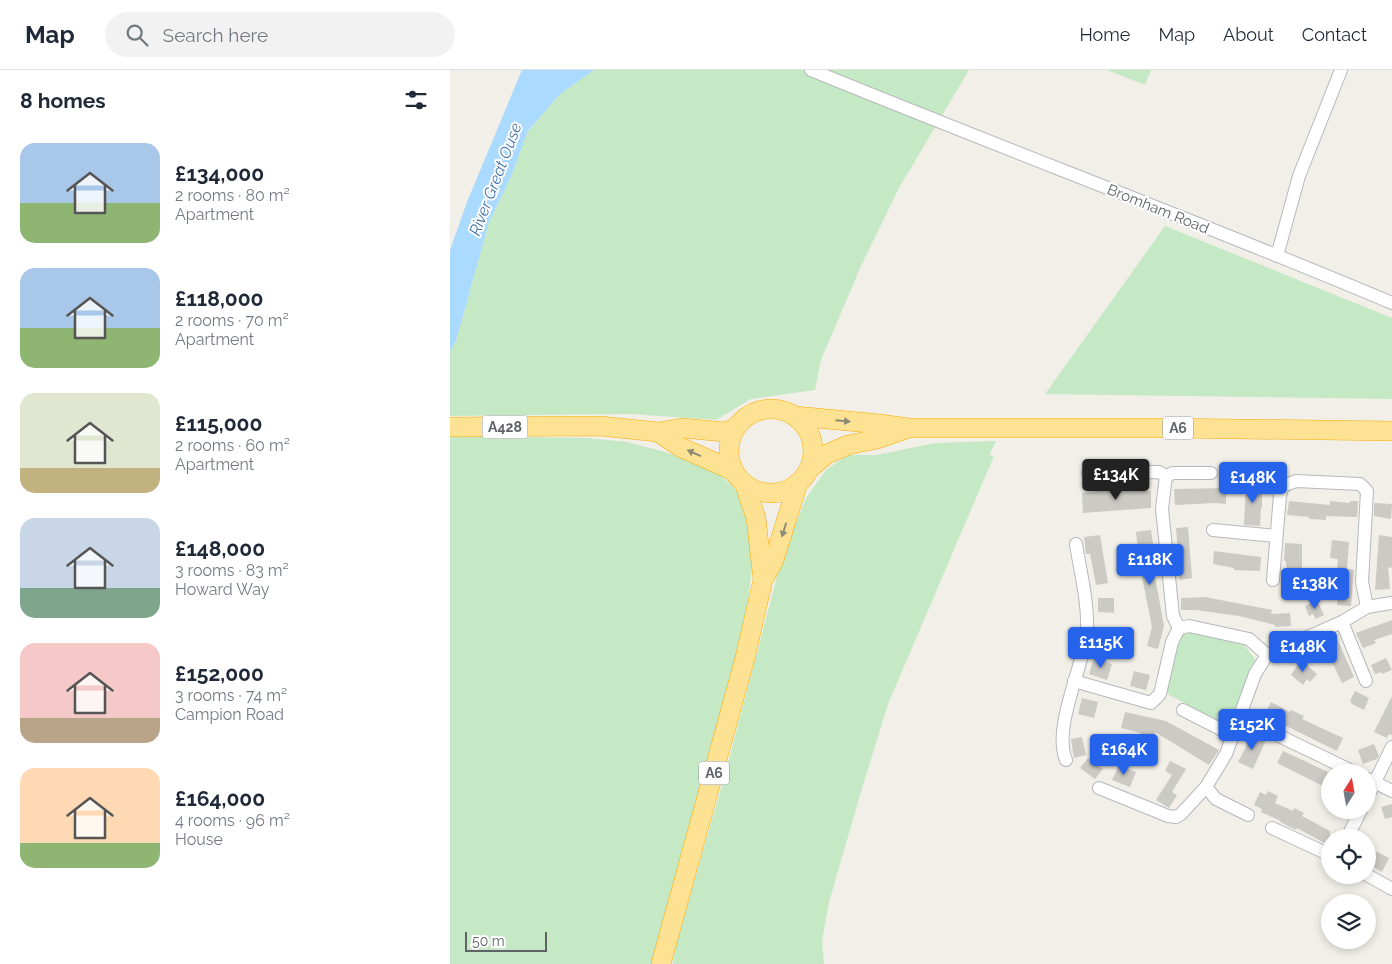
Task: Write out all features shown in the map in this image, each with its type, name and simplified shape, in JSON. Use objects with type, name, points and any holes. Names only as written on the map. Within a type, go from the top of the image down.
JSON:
[{"type":"highway","points":[[774,409],[785,411],[795,416],[804,424],[811,440],[813,458],[804,476],[786,491],[772,494],[758,492],[745,485],[732,470],[728,456],[730,441],[735,428],[752,413],[762,410],[774,409]]},
{"type":"highway","name":"A6","points":[[795,416],[908,428],[1178,428],[1392,431]]},
{"type":"highway","name":"A428","points":[[450,427],[600,426],[658,432],[682,428],[725,432],[735,428]]},
{"type":"highway","name":"A6","points":[[660,964],[745,658],[763,580],[774,560],[804,476],[827,454],[848,445],[877,439],[908,428]]},
{"type":"highway","name":"A428","points":[[658,432],[680,447],[732,470]]},
{"type":"highway","name":"A6","points":[[745,485],[756,518],[763,580]]},
{"type":"street","name":"Bromham Road","points":[[811,70],[1392,303]]},
{"type":"street","points":[[1277,256],[1299,176],[1341,70]]},
{"type":"street","points":[[1088,473],[1159,472],[1166,476]]},
{"type":"street","points":[[1166,476],[1173,473],[1211,473]]},
{"type":"street","points":[[1166,476],[1162,508],[1173,616],[1179,628]]},
{"type":"street","points":[[1273,580],[1280,495],[1283,486],[1296,481],[1360,484],[1367,491],[1362,582],[1367,607]]},
{"type":"street","points":[[1213,530],[1276,536]]},
{"type":"street","points":[[1066,760],[1063,751],[1063,732],[1087,630],[1086,610],[1076,544]]},
{"type":"street","points":[[1099,788],[1168,816],[1176,817],[1206,787],[1226,754],[1255,674],[1267,655],[1342,622],[1367,607],[1392,603]]},
{"type":"street","points":[[1342,622],[1366,681]]},
{"type":"street","points":[[1179,628],[1189,626],[1249,639],[1267,655]]},
{"type":"street","points":[[1074,681],[1151,703],[1160,694],[1172,642],[1179,628]]},
{"type":"street","points":[[1183,710],[1232,735]]},
{"type":"street","points":[[1240,717],[1337,764]]},
{"type":"street","points":[[1376,773],[1392,747]]},
{"type":"street","points":[[1376,783],[1392,791]]},
{"type":"street","points":[[1206,787],[1216,799],[1248,815]]},
{"type":"street","points":[[1272,828],[1321,851]]},
{"type":"street","points":[[1376,880],[1392,889]]},
{"type":"green space","points":[[594,70],[969,70],[899,188],[861,266],[821,360],[815,390],[751,399],[716,420],[631,414],[450,416],[450,351],[456,340],[489,222],[510,179],[528,131],[560,94]]},
{"type":"green space","points":[[1107,70],[1151,70],[1145,85]]},
{"type":"green space","points":[[1165,226],[1392,318],[1392,399],[1045,394]]},
{"type":"green space","points":[[450,436],[588,438],[627,442],[665,452],[718,472],[738,492],[749,523],[752,568],[745,626],[653,964],[450,964]]},
{"type":"green space","points":[[996,441],[989,455],[994,456],[888,704],[829,902],[822,941],[824,964],[673,964],[676,945],[727,767],[781,561],[806,498],[826,470],[847,455],[876,455],[935,443]]},
{"type":"green space","points":[[1188,631],[1244,645],[1255,659],[1254,664],[1250,668],[1231,727],[1169,695],[1166,686],[1178,637]]},
{"type":"water","name":"River Great Ouse","points":[[522,70],[594,70],[560,94],[528,131],[510,179],[489,222],[456,341],[450,351],[450,250],[467,202]]},
{"type":"building","points":[[1246,482],[1262,482],[1260,526],[1244,525]]},
{"type":"building","points":[[1226,488],[1226,504],[1175,505],[1174,489]]},
{"type":"building","points":[[1151,491],[1151,508],[1083,513],[1082,493]]},
{"type":"building","points":[[1289,501],[1330,505],[1330,501],[1350,503],[1350,501],[1358,501],[1357,517],[1326,516],[1326,520],[1287,515]]},
{"type":"building","points":[[1374,503],[1392,504],[1391,519],[1374,516]]},
{"type":"building","points":[[1188,527],[1192,578],[1180,580],[1176,528]]},
{"type":"building","points":[[1151,530],[1153,544],[1151,544],[1156,566],[1153,566],[1164,626],[1158,649],[1147,646],[1152,627],[1138,557],[1136,532]]},
{"type":"building","points":[[1100,535],[1108,583],[1096,585],[1090,554],[1086,554],[1084,537]]},
{"type":"building","points":[[1379,535],[1392,537],[1392,568],[1388,567],[1390,589],[1375,590]]},
{"type":"building","points":[[1332,540],[1349,542],[1347,569],[1354,570],[1351,606],[1337,605],[1339,580],[1336,580],[1338,559],[1330,558]]},
{"type":"building","points":[[1285,543],[1302,544],[1299,593],[1286,565],[1286,561],[1284,561]]},
{"type":"building","points":[[1214,551],[1261,557],[1260,571],[1234,570],[1234,568],[1213,564]]},
{"type":"building","points":[[1205,597],[1272,610],[1271,614],[1290,613],[1291,626],[1275,627],[1275,625],[1239,616],[1196,610],[1181,610],[1181,598]]},
{"type":"building","points":[[1098,598],[1114,598],[1114,613],[1098,612]]},
{"type":"building","points":[[1317,600],[1324,615],[1316,619],[1313,614],[1309,616],[1305,606]]},
{"type":"building","points":[[1392,620],[1392,634],[1374,640],[1376,643],[1363,648],[1356,633]]},
{"type":"building","points":[[1099,629],[1115,629],[1115,643],[1099,643]]},
{"type":"building","points":[[1335,634],[1354,677],[1342,683],[1326,649],[1334,646]]},
{"type":"building","points":[[1094,658],[1112,664],[1107,680],[1089,674]]},
{"type":"building","points":[[1386,658],[1392,670],[1382,674],[1381,672],[1375,674],[1371,665]]},
{"type":"building","points":[[1301,660],[1317,674],[1310,682],[1307,679],[1303,685],[1291,675]]},
{"type":"building","points":[[1134,671],[1150,675],[1146,690],[1130,686]]},
{"type":"building","points":[[1355,691],[1369,698],[1364,710],[1350,701]]},
{"type":"building","points":[[1392,696],[1392,735],[1389,734],[1387,738],[1374,732]]},
{"type":"building","points":[[1082,698],[1098,702],[1094,718],[1078,714]]},
{"type":"building","points":[[1271,702],[1290,712],[1291,710],[1304,716],[1302,719],[1343,738],[1337,751],[1264,715]]},
{"type":"building","points":[[1125,712],[1166,721],[1219,750],[1209,765],[1155,732],[1153,740],[1140,737],[1141,733],[1121,728]]},
{"type":"building","points":[[1253,733],[1266,740],[1253,769],[1238,762]]},
{"type":"building","points":[[1082,737],[1086,755],[1074,758],[1071,739]]},
{"type":"building","points":[[1374,744],[1379,756],[1377,759],[1363,764],[1358,750]]},
{"type":"building","points":[[1283,751],[1321,769],[1321,785],[1277,763]]},
{"type":"building","points":[[1088,758],[1103,769],[1095,779],[1080,768]]},
{"type":"building","points":[[1170,761],[1186,769],[1172,792],[1177,795],[1169,808],[1156,800],[1172,775],[1165,771]]},
{"type":"building","points":[[1119,765],[1136,772],[1130,787],[1112,780]]},
{"type":"building","points":[[1268,791],[1278,796],[1275,803],[1293,811],[1294,808],[1304,813],[1302,816],[1326,829],[1321,829],[1321,841],[1261,812],[1262,809],[1254,805],[1260,792],[1266,795]]},
{"type":"building","points":[[1392,804],[1392,817],[1385,819],[1381,807]]},
{"type":"building","points":[[1376,851],[1389,858],[1382,872],[1376,869]]}]
